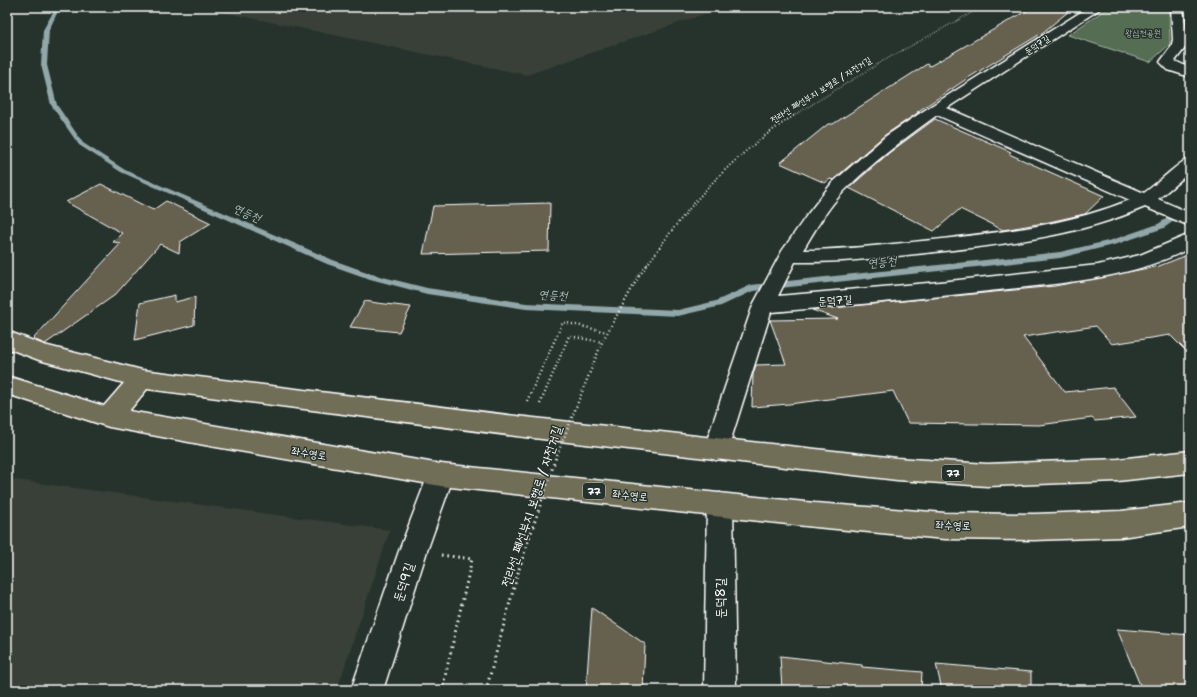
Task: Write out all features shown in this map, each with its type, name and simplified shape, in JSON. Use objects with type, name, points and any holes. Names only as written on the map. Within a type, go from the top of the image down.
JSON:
[{"type":"main road","name":"77","points":[[7,339],[39,352],[142,379],[523,426],[897,469],[987,475],[1118,470],[1190,462]]},
{"type":"main road","points":[[109,417],[142,379]]},
{"type":"main road","name":"좌수영로","points":[[7,385],[109,417],[210,436],[441,475],[815,515],[945,526],[1034,527],[1121,524],[1190,515]]},
{"type":"street","name":"둔덕7길","points":[[763,305],[785,263],[812,219],[838,187],[892,139],[936,109],[1097,7]]},
{"type":"street","points":[[1177,7],[1180,40],[1178,48],[1167,62],[1173,67],[1190,74]]},
{"type":"street","points":[[936,109],[1190,220]]},
{"type":"street","points":[[785,263],[824,257],[1024,236],[1078,225],[1114,214],[1145,200],[1167,185],[1190,163]]},
{"type":"street","name":"둔덕7길","points":[[763,305],[892,295],[1058,277],[1135,264],[1179,247],[1190,240]]},
{"type":"street","points":[[716,449],[763,305]]},
{"type":"street","name":"둔덕9길","points":[[367,690],[413,551],[441,475]]},
{"type":"street","name":"둔덕8길","points":[[720,505],[720,690]]},
{"type":"path","name":"전라선 폐선부지 보행로 / 자전거길","points":[[486,690],[519,569],[560,444],[602,342],[639,276],[682,217],[722,172],[776,127],[883,61],[982,7]]},
{"type":"path","points":[[523,426],[563,322],[607,332]]},
{"type":"path","points":[[523,426],[569,336],[602,342]]},
{"type":"path","points":[[413,551],[472,559],[442,690]]},
{"type":"shaded area","points":[[198,7],[725,7],[527,75]]},
{"type":"shaded area","points":[[7,479],[390,530],[337,690],[7,690]]},
{"type":"green space","name":"왕심천공원","points":[[1109,7],[1169,7],[1170,44],[1150,62],[1068,35]]},
{"type":"building","points":[[1033,7],[1074,7],[1042,33],[968,78],[917,112],[919,112],[885,135],[833,180],[830,179],[825,183],[780,163],[828,124],[833,124],[927,64],[930,66]]},
{"type":"building","points":[[935,119],[1011,152],[1009,154],[1104,196],[1085,214],[1003,230],[960,209],[934,231],[849,188],[890,152]]},
{"type":"building","points":[[101,184],[153,210],[166,201],[211,223],[180,242],[179,253],[160,244],[115,295],[45,344],[33,339],[121,243],[113,242],[122,233],[66,202]]},
{"type":"building","points":[[550,203],[549,251],[423,254],[433,206]]},
{"type":"building","points":[[1190,254],[1190,355],[1170,335],[1112,344],[1096,326],[1023,337],[1065,392],[1113,387],[1136,417],[1095,421],[1092,418],[1039,425],[908,423],[893,391],[752,407],[753,374],[756,365],[786,364],[770,320],[838,319],[812,310],[1055,286],[1159,266]]},
{"type":"building","points":[[175,295],[175,302],[195,297],[194,325],[135,340],[140,303]]},
{"type":"building","points":[[365,301],[411,307],[399,332],[350,327]]},
{"type":"building","points":[[592,608],[645,644],[643,690],[586,690]]},
{"type":"building","points":[[1117,629],[1190,635],[1190,690],[1142,690]]},
{"type":"building","points":[[780,656],[862,665],[862,667],[922,672],[921,690],[782,690]]},
{"type":"building","points":[[936,664],[1031,672],[1031,690],[942,690]]},
{"type":"waterway","name":"연등천","points":[[58,7],[46,30],[44,65],[54,105],[81,144],[123,171],[330,262],[373,277],[427,291],[526,306],[678,313],[718,304],[751,288],[1060,255],[1114,242],[1161,226],[1190,206]]}]
